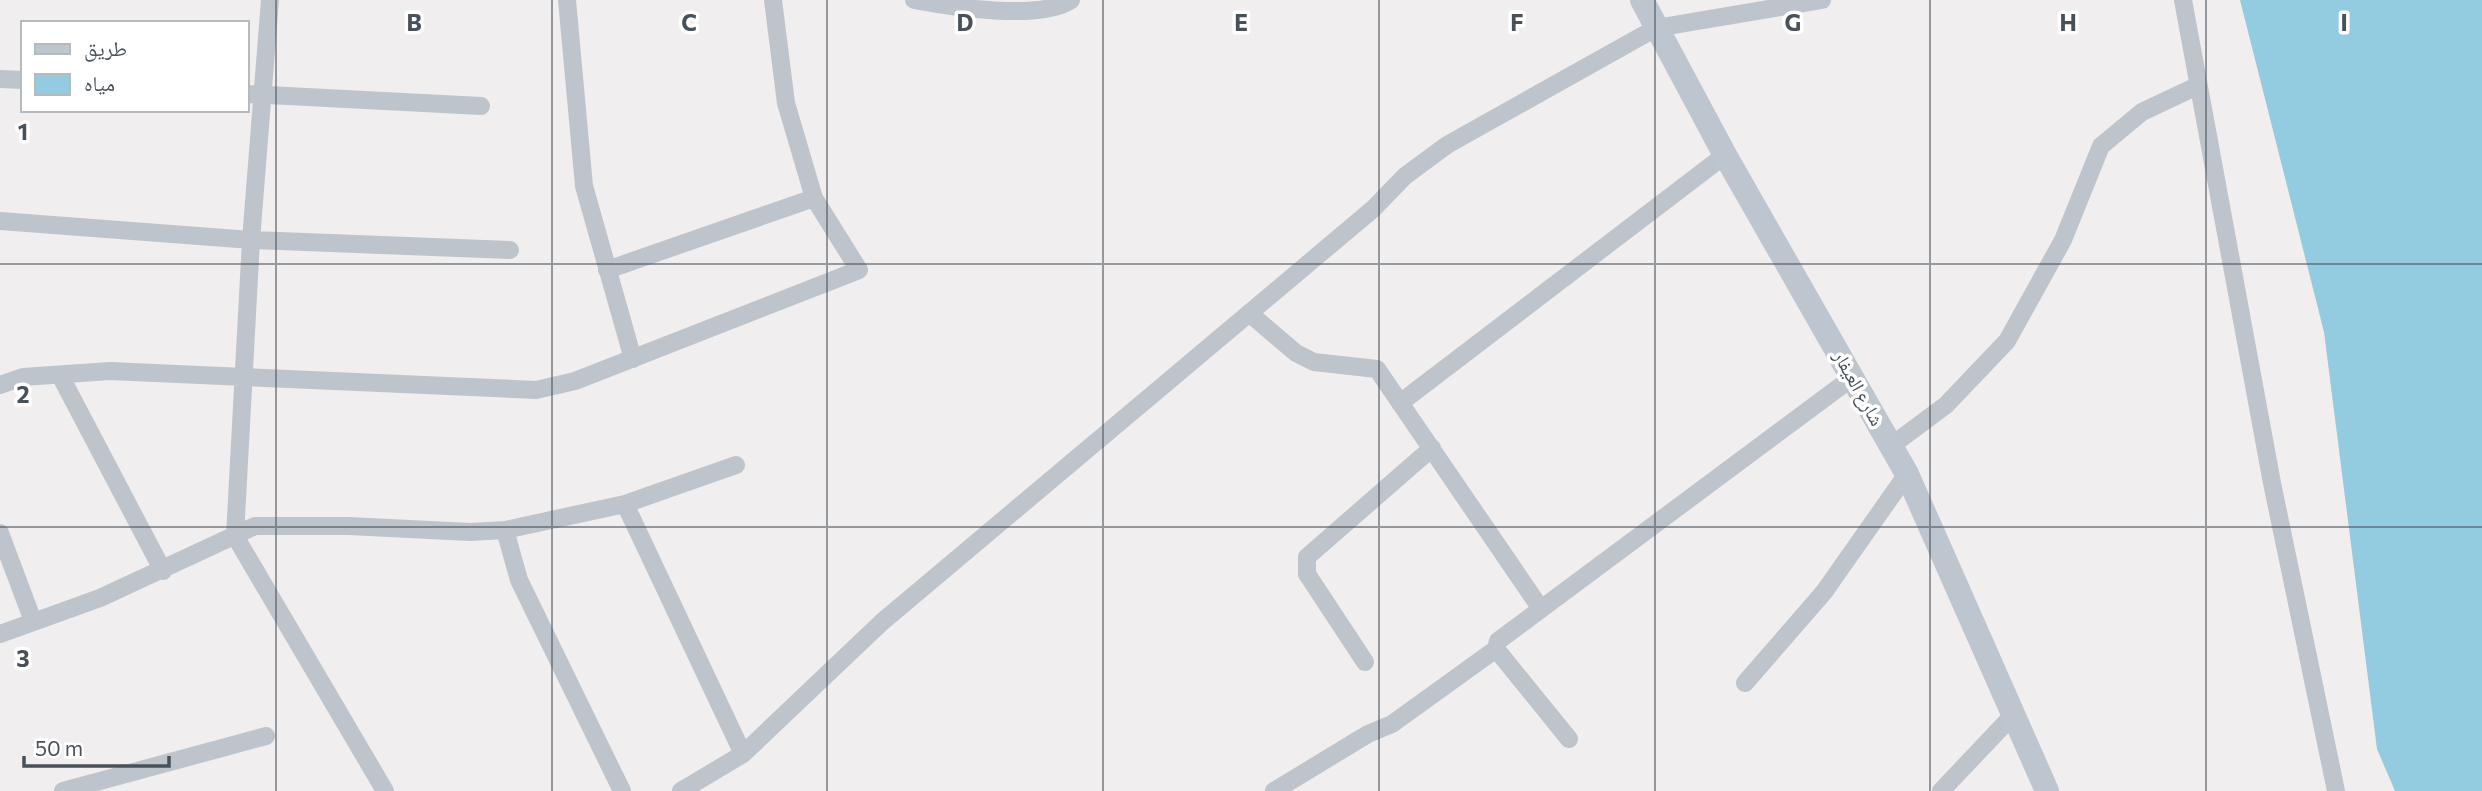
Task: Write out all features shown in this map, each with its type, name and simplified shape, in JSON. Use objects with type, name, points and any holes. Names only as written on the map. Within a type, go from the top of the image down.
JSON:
[{"type":"main road","name":"شارع العيفار","points":[[1642,0],[1726,155],[1907,474],[2048,791]]},
{"type":"street","points":[[270,0],[255,94],[251,240],[235,536],[385,791]]},
{"type":"street","points":[[567,0],[583,186],[633,359]]},
{"type":"street","points":[[0,385],[23,377],[61,377],[72,373],[110,371],[536,390],[575,381],[859,270],[814,198],[786,103],[773,0]]},
{"type":"street","points":[[914,0],[1007,10],[1059,8],[1070,0]]},
{"type":"street","points":[[681,791],[743,754],[882,622],[1373,209],[1405,176],[1447,145],[1656,28],[1822,0]]},
{"type":"street","points":[[2183,0],[2272,483],[2336,791]]},
{"type":"street","points":[[0,79],[21,80]]},
{"type":"street","points":[[1891,446],[1946,405],[2007,341],[2063,240],[2101,146],[2142,112],[2197,86]]},
{"type":"street","points":[[255,94],[481,106]]},
{"type":"street","points":[[1400,403],[1726,155]]},
{"type":"street","points":[[607,270],[814,198]]},
{"type":"street","points":[[0,222],[251,240],[510,250]]},
{"type":"street","points":[[1249,313],[1296,353],[1314,362],[1377,369],[1541,609]]},
{"type":"street","points":[[61,377],[163,571]]},
{"type":"street","points":[[1274,791],[1368,734],[1392,723],[1496,649],[1498,641],[1853,377]]},
{"type":"street","points":[[1365,662],[1307,574],[1307,557],[1432,449]]},
{"type":"street","points":[[0,634],[100,598],[255,526],[349,526],[470,532],[505,530],[625,504],[736,465]]},
{"type":"street","points":[[1745,682],[1824,592],[1907,474]]},
{"type":"street","points":[[625,504],[743,754]]},
{"type":"street","points":[[505,530],[519,580],[622,791]]},
{"type":"street","points":[[0,533],[33,621]]},
{"type":"street","points":[[1496,649],[1569,739]]},
{"type":"street","points":[[1941,791],[2015,713]]},
{"type":"street","points":[[63,791],[266,736]]},
{"type":"water","points":[[2240,0],[2482,0],[2482,791],[2395,791],[2377,749],[2324,332]]}]
